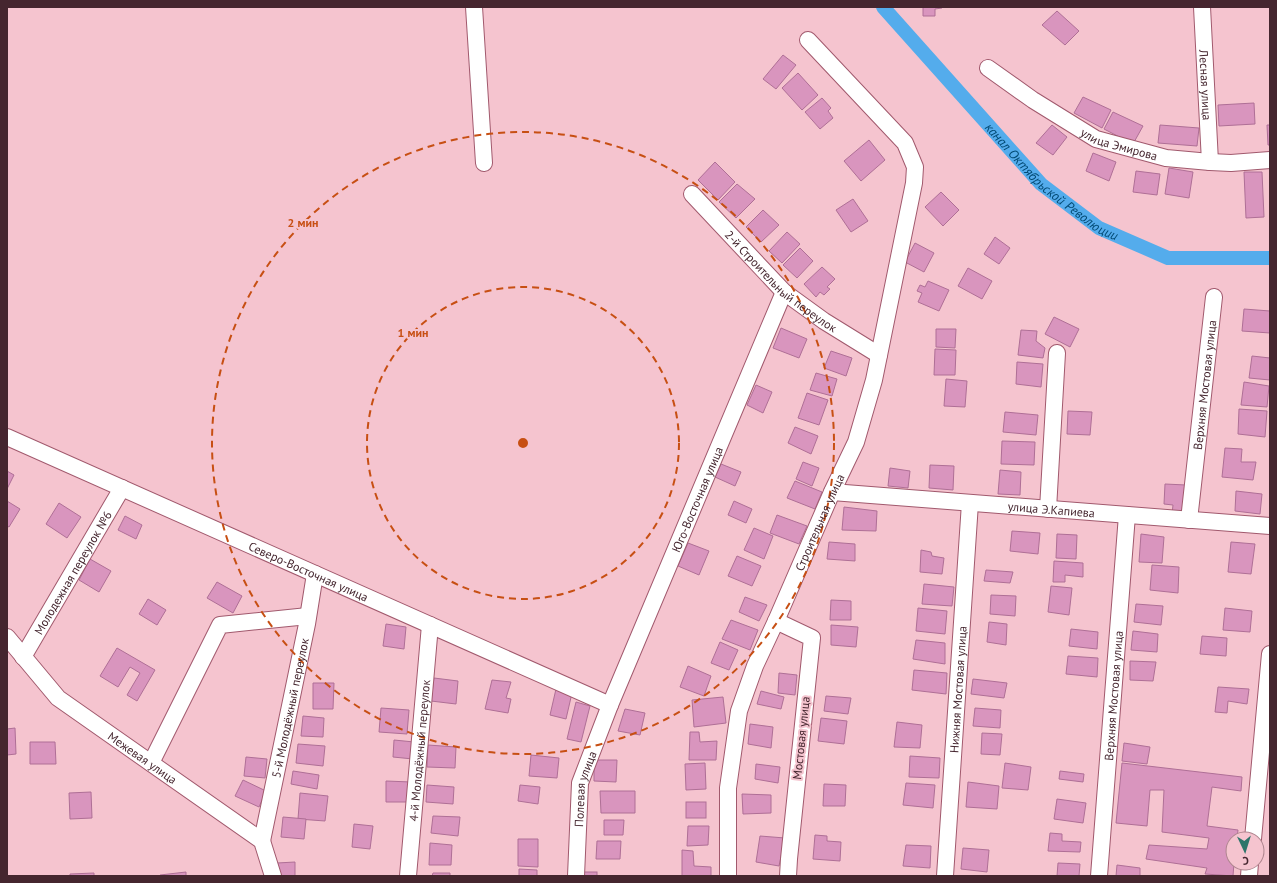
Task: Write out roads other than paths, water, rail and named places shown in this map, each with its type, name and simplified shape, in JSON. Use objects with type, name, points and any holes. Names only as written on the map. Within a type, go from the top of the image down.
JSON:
[{"type":"street","points":[[474,7],[484,163]]},
{"type":"street","name":"Лесная улица","points":[[1202,7],[1210,162]]},
{"type":"street","name":"Строительная улица","points":[[728,876],[728,788],[740,711],[755,666],[832,492],[856,442],[880,355],[914,183],[915,167],[905,143],[808,40]]},
{"type":"street","name":"улица Эмирова","points":[[988,68],[1033,100],[1096,139],[1166,158],[1231,163],[1270,160]]},
{"type":"street","name":"2-й Строительный переулок","points":[[692,194],[784,292],[824,321],[880,355]]},
{"type":"street","name":"Юго-Восточная улица","points":[[610,706],[784,292]]},
{"type":"street","name":"Верхняя Мостовая улица","points":[[1189,520],[1214,297]]},
{"type":"street","points":[[1048,509],[1057,353]]},
{"type":"street","name":"Северо-Восточная улица","points":[[7,437],[610,706]]},
{"type":"street","name":"Молодежная переулок №6","points":[[23,657],[122,488]]},
{"type":"street","name":"улица Э.Капиева","points":[[832,492],[1270,526]]},
{"type":"street","name":"Нижняя Мостовая улица","points":[[945,876],[970,503]]},
{"type":"street","name":"Верхняя Мостовая улица","points":[[1099,876],[1127,515]]},
{"type":"street","name":"5-й Молодёжный переулок","points":[[262,841],[308,616],[315,574]]},
{"type":"street","points":[[151,763],[220,625],[308,616]]},
{"type":"street","name":"Мостовая улица","points":[[776,621],[812,638],[788,876]]},
{"type":"street","name":"4-й Молодёжный переулок","points":[[408,876],[430,625]]},
{"type":"street","name":"Межевая улица","points":[[7,637],[58,698],[262,841]]},
{"type":"street","points":[[1254,831],[1270,654]]},
{"type":"street","name":"Полевая улица","points":[[576,876],[580,783],[610,706]]},
{"type":"street","points":[[262,841],[273,876]]},
{"type":"waterway","name":"канал Октябрьской Революции","points":[[883,7],[1041,184],[1099,228],[1168,258],[1270,258]]}]
